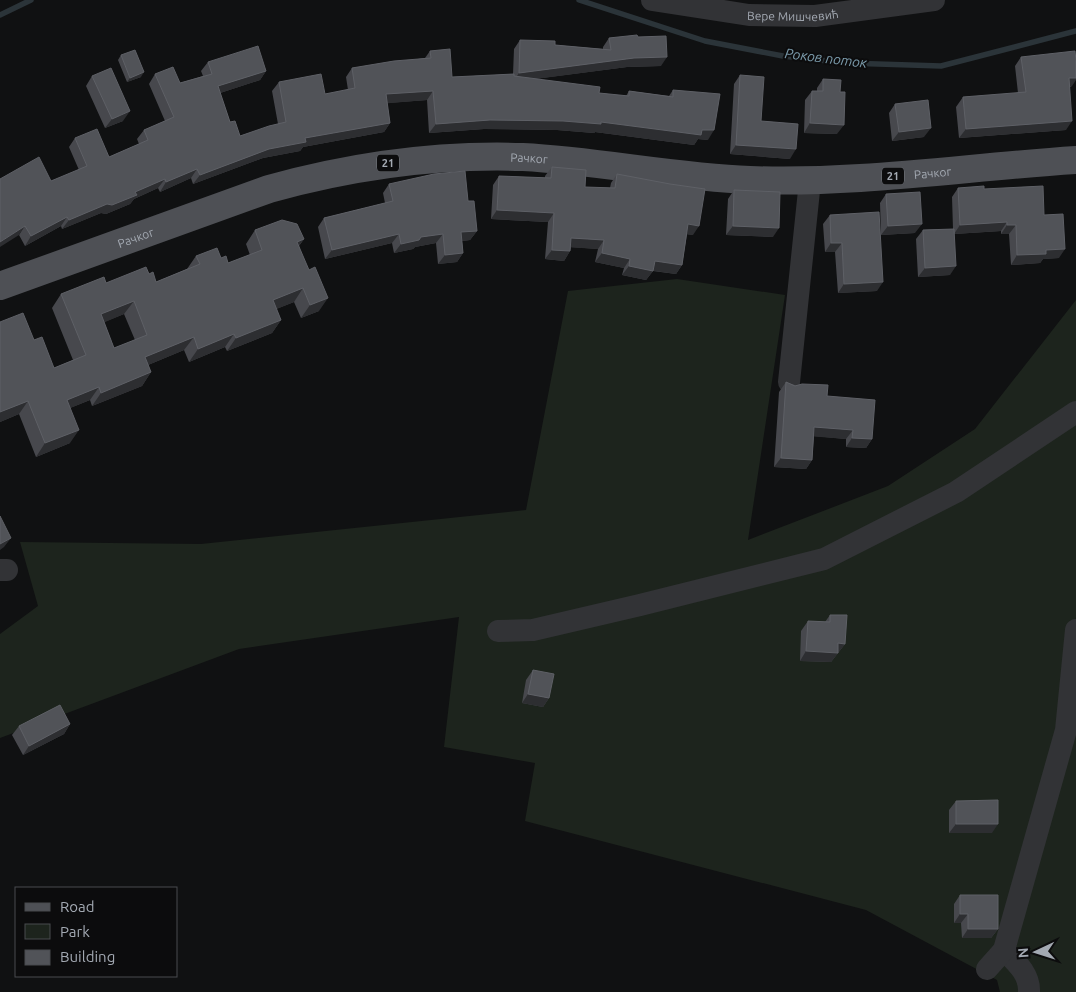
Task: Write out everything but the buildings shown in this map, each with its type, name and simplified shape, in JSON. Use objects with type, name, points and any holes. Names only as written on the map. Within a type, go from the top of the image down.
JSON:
[{"type":"main road","name":"Рачког","points":[[0,286],[115,243],[269,190],[310,178],[383,164],[427,159],[474,157],[524,158],[627,167],[716,178],[810,181],[869,178],[1076,160]]},
{"type":"street","name":"Вере Мишчевић","points":[[652,0],[749,16],[815,16],[934,0]]},
{"type":"street","points":[[789,382],[810,181]]},
{"type":"street","points":[[498,631],[543,628],[824,559],[956,492],[1076,412]]},
{"type":"street","points":[[987,969],[1004,950],[1066,730],[1076,630]]},
{"type":"street","points":[[1004,950],[1022,968],[1029,992]]},
{"type":"green space","points":[[677,279],[785,295],[748,540],[888,486],[975,429],[1076,300],[1076,617],[1065,722],[1076,727],[1076,992],[1000,992],[997,980],[866,910],[525,821],[535,763],[444,747],[459,617],[239,649],[0,738],[0,634],[38,606],[20,542],[201,544],[526,510],[568,291]]},
{"type":"waterway","name":"Роков поток","points":[[0,15],[31,0]]},
{"type":"waterway","name":"Роков поток","points":[[579,0],[705,41],[783,56],[846,63],[941,66],[1076,31]]}]
